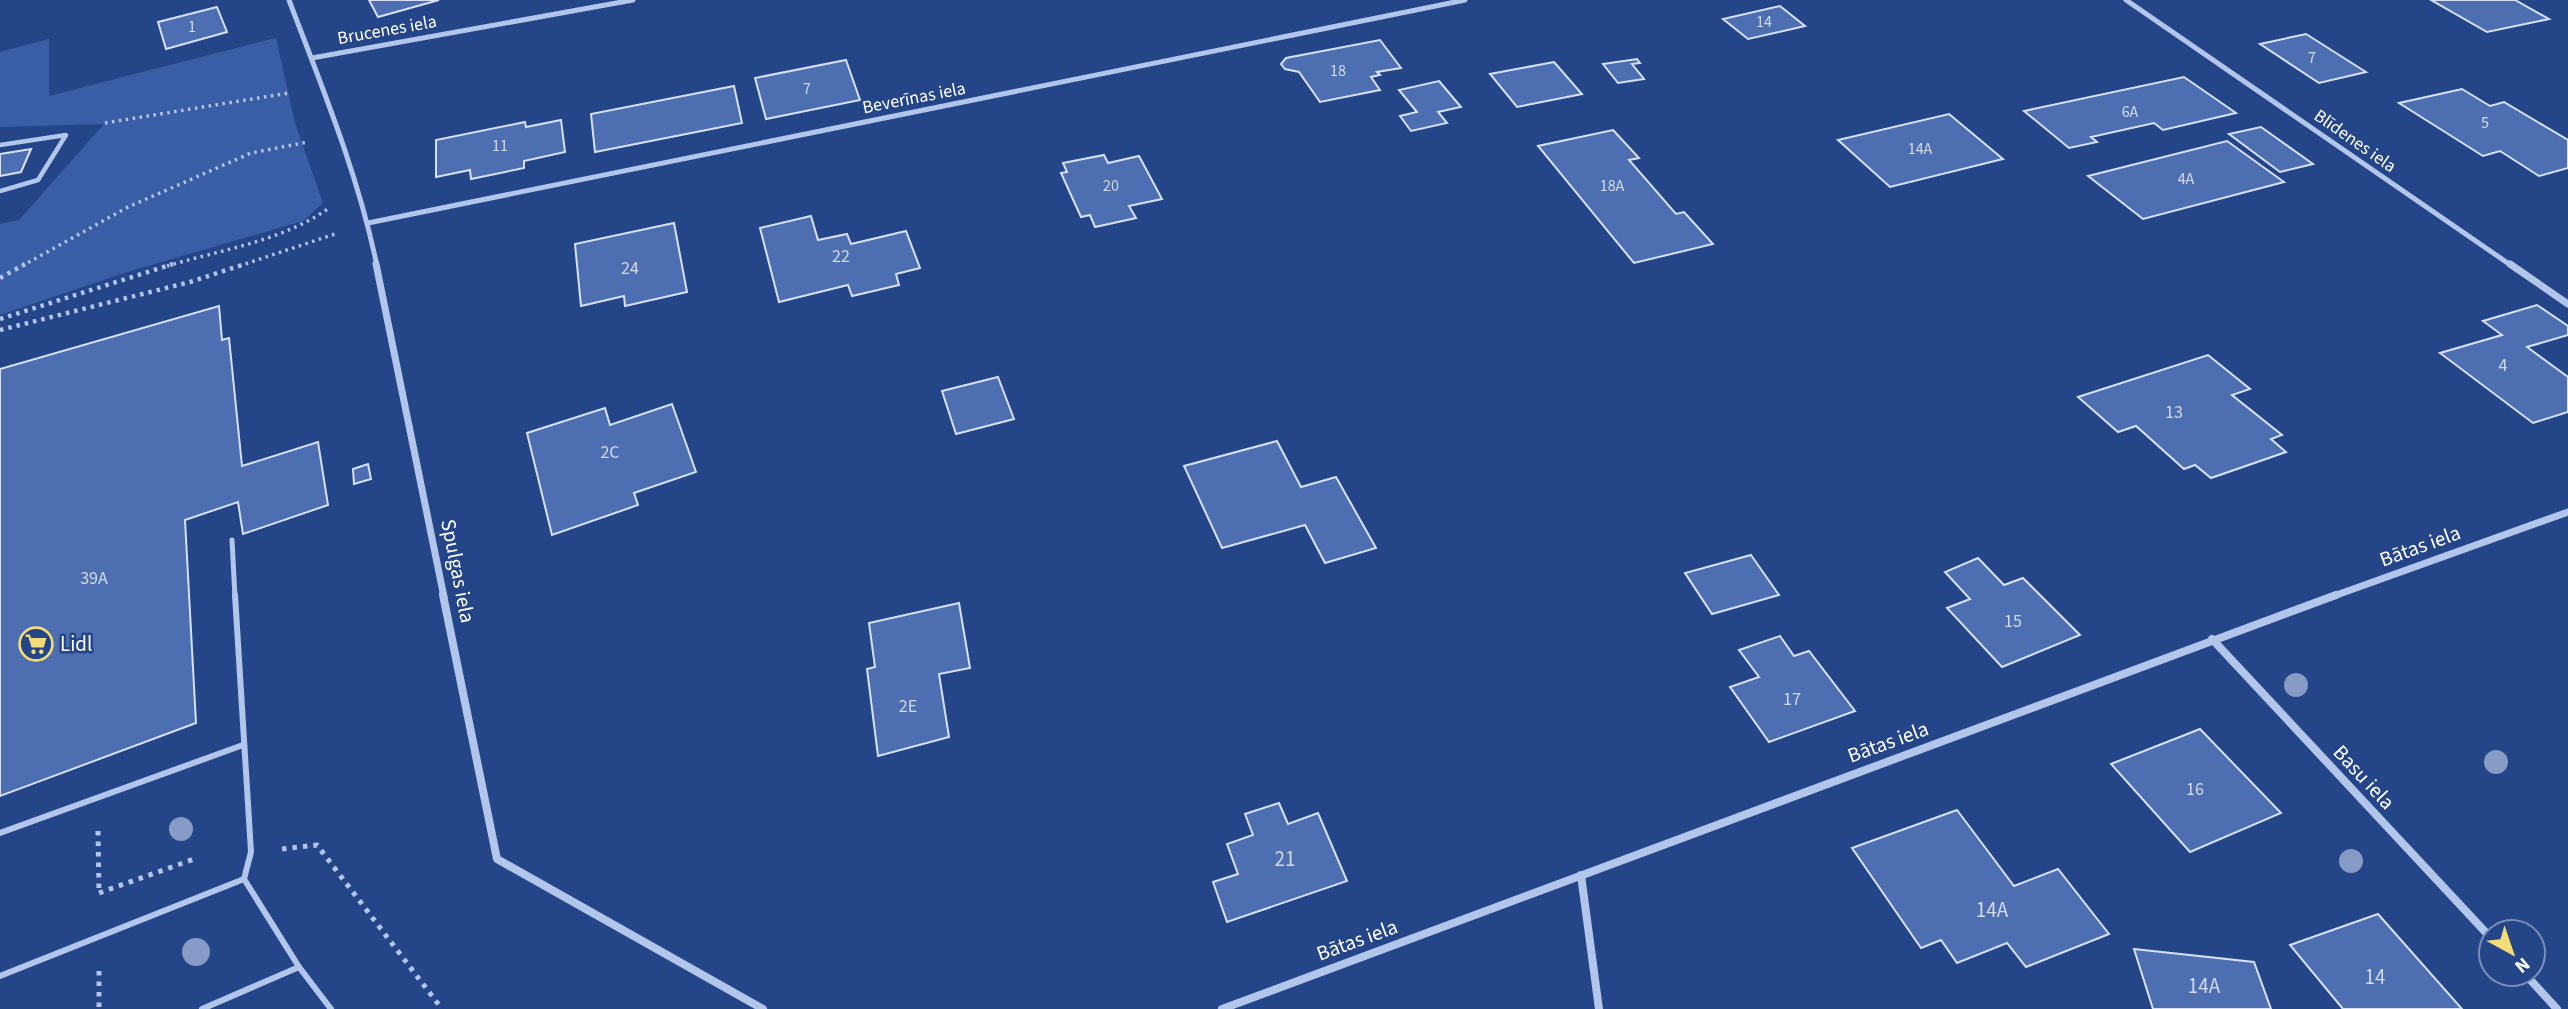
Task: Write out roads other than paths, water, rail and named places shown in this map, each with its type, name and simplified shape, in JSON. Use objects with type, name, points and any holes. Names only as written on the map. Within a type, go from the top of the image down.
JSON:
[{"type":"street","name":"Spulgas iela","points":[[289,0],[312,58],[368,223],[497,859],[763,1009]]},
{"type":"street","name":"Brucenes iela","points":[[312,58],[634,0]]},
{"type":"street","name":"Beverīnas iela","points":[[368,223],[1465,0]]},
{"type":"street","name":"Blīdenes iela","points":[[2126,0],[2568,304]]},
{"type":"street","name":"Bātas iela","points":[[1222,1009],[2212,639],[2568,512]]},
{"type":"street","name":"Basu iela","points":[[2212,639],[2477,923]]},
{"type":"street","points":[[1581,875],[1599,1009]]},
{"type":"street","points":[[2538,988],[2557,1009]]},
{"type":"lane","points":[[0,145],[66,135],[38,180],[0,191]]},
{"type":"lane","points":[[232,540],[251,852],[244,879],[299,967],[331,1009]]},
{"type":"lane","points":[[0,833],[243,744]]},
{"type":"lane","points":[[0,976],[244,879]]},
{"type":"lane","points":[[202,1009],[299,967]]},
{"type":"place","name":"Lidl","points":[[36,644]]}]
